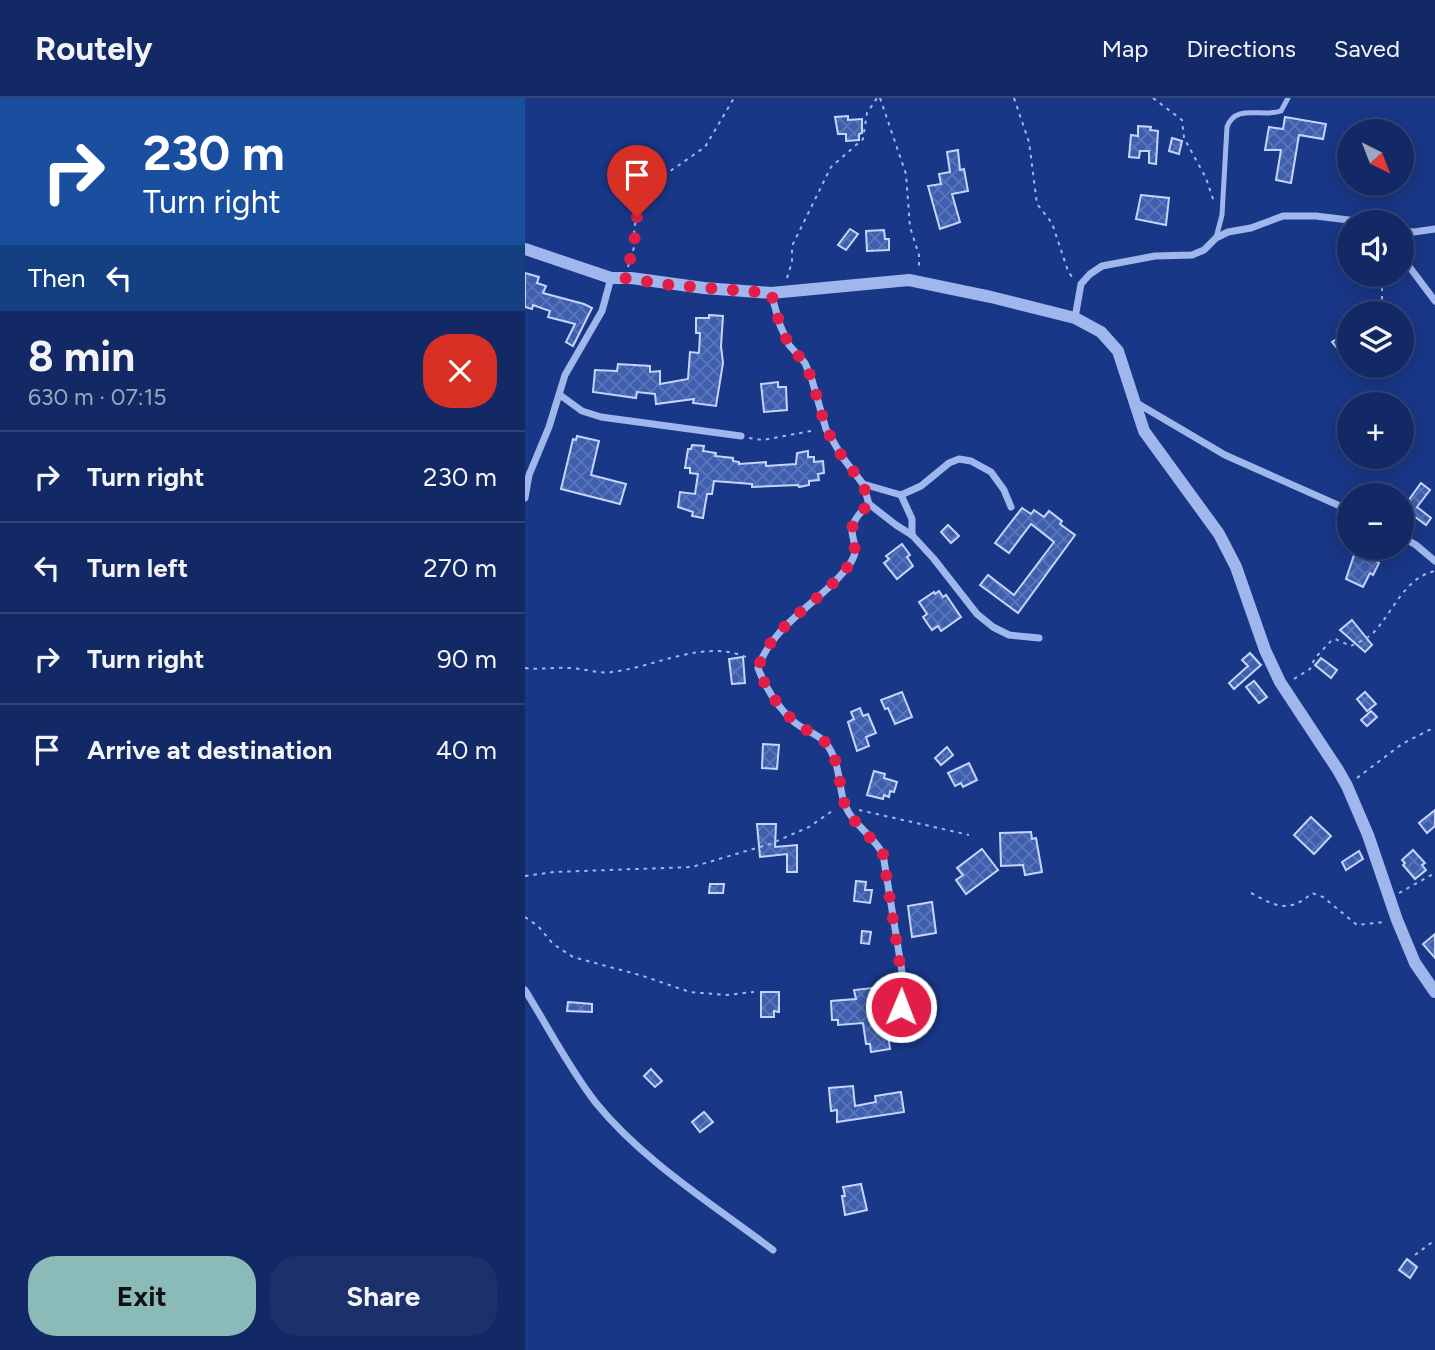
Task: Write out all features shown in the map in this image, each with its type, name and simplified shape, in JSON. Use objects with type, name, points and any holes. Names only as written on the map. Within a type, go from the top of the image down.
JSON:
[{"type":"street","points":[[1075,318],[1085,279],[1102,267],[1155,256],[1192,255],[1205,250],[1216,238],[1228,232],[1251,228],[1283,216],[1337,219]]},
{"type":"street","points":[[1414,232],[1435,229]]},
{"type":"street","points":[[525,249],[618,278],[693,287],[777,292],[909,280],[1075,318],[1101,332],[1118,351],[1144,432],[1219,534],[1236,567],[1265,650],[1289,697],[1347,786],[1415,963],[1435,992]]},
{"type":"street","points":[[1414,273],[1435,301]]},
{"type":"street","points":[[525,498],[527,475],[565,375],[618,278]]},
{"type":"street","points":[[777,292],[780,325],[789,345],[805,363],[826,429],[863,484],[869,504],[895,526],[912,535],[977,614],[993,627],[1009,635],[1039,638]]},
{"type":"street","points":[[559,395],[582,411],[601,416],[741,436]]},
{"type":"street","points":[[1134,401],[1225,455],[1337,505]]},
{"type":"street","points":[[863,484],[901,495],[921,486],[949,463],[959,459],[971,461],[991,472],[1004,490],[1011,507]]},
{"type":"street","points":[[901,495],[912,519],[912,535]]},
{"type":"street","points":[[869,504],[858,515],[852,528],[856,551],[853,559],[842,574],[783,629],[768,648],[758,668],[772,695],[794,722],[823,740],[840,772],[846,806],[883,854],[902,978],[903,998],[898,1014]]},
{"type":"street","points":[[1414,544],[1435,561]]},
{"type":"street","points":[[525,990],[582,1082],[614,1123],[669,1172],[773,1250]]},
{"type":"lane","points":[[1216,238],[1222,215],[1227,127],[1230,117],[1237,113],[1282,111],[1288,98]]},
{"type":"path","points":[[618,278],[635,244],[634,228],[637,217],[653,183],[705,147],[734,98]]},
{"type":"path","points":[[879,98],[906,174],[910,226],[919,255],[920,282]]},
{"type":"path","points":[[777,292],[792,262],[792,246],[831,167],[863,139],[867,113],[879,98]]},
{"type":"path","points":[[1014,98],[1029,142],[1038,204],[1052,223],[1068,271],[1081,290]]},
{"type":"path","points":[[1153,98],[1182,120],[1189,151],[1206,178],[1213,201],[1222,215]]},
{"type":"path","points":[[741,436],[763,440],[826,429]]},
{"type":"path","points":[[1289,697],[1294,679],[1310,669],[1315,658],[1332,640],[1351,646],[1372,635],[1400,596],[1423,575],[1435,571]]},
{"type":"path","points":[[525,668],[542,670],[564,667],[613,672],[680,656],[724,652],[737,653],[758,668]]},
{"type":"path","points":[[1347,786],[1402,744],[1435,727]]},
{"type":"path","points":[[525,876],[554,872],[692,867],[770,844],[809,827],[846,806],[969,835]]},
{"type":"path","points":[[1389,899],[1435,873]]},
{"type":"path","points":[[1251,893],[1279,907],[1299,902],[1312,893],[1323,897],[1357,925],[1384,922],[1399,925]]},
{"type":"path","points":[[525,917],[538,926],[553,944],[573,957],[690,992],[726,995],[754,992]]},
{"type":"path","points":[[1415,1255],[1435,1240]]},
{"type":"building","points":[[848,116],[848,120],[862,119],[859,140],[846,141],[846,134],[838,134],[835,117]]},
{"type":"building","points":[[1285,117],[1326,124],[1323,139],[1299,135],[1291,183],[1276,180],[1281,150],[1265,150],[1269,127],[1283,129]]},
{"type":"building","points":[[1138,126],[1151,127],[1150,130],[1158,131],[1156,164],[1149,163],[1149,151],[1140,151],[1139,158],[1129,157],[1131,135],[1138,136]]},
{"type":"building","points":[[1172,138],[1182,141],[1179,154],[1169,151]]},
{"type":"building","points":[[958,150],[960,170],[964,169],[968,191],[952,194],[960,222],[940,229],[928,186],[941,184],[939,174],[950,172],[947,152]]},
{"type":"building","points":[[1141,195],[1169,198],[1166,225],[1136,219]]},
{"type":"building","points":[[850,229],[858,234],[846,250],[838,245]]},
{"type":"building","points":[[884,230],[885,239],[889,239],[889,250],[867,251],[866,231]]},
{"type":"building","points":[[525,273],[539,277],[537,283],[546,286],[543,293],[592,308],[573,346],[566,342],[575,324],[548,317],[550,311],[533,305],[532,309],[525,307]]},
{"type":"building","points":[[709,315],[723,316],[723,363],[716,406],[693,403],[694,399],[656,404],[655,394],[637,392],[636,398],[593,392],[595,370],[617,371],[618,364],[650,366],[650,372],[660,371],[660,384],[688,379],[690,352],[699,353],[700,333],[696,333],[696,318],[709,318]]},
{"type":"building","points":[[778,382],[778,387],[786,387],[787,410],[764,412],[761,384]]},
{"type":"building","points":[[577,436],[599,441],[591,475],[626,484],[620,504],[561,489],[573,439],[576,440]]},
{"type":"building","points":[[692,445],[704,446],[703,451],[716,453],[715,456],[733,458],[733,461],[739,464],[766,462],[766,466],[796,464],[797,453],[808,451],[808,457],[814,457],[814,462],[823,461],[824,473],[818,474],[819,480],[809,481],[809,485],[799,487],[752,487],[752,484],[714,481],[712,494],[707,494],[703,518],[692,516],[693,512],[678,507],[680,492],[695,494],[698,474],[690,473],[690,468],[685,468],[688,449],[691,449]]},
{"type":"building","points":[[1421,483],[1430,490],[1417,507],[1431,518],[1426,525],[1414,516],[1414,493]]},
{"type":"building","points":[[1022,508],[1031,514],[1034,510],[1044,517],[1049,511],[1075,535],[1018,613],[980,585],[988,575],[1014,595],[1054,542],[1031,524],[1009,553],[995,543]]},
{"type":"building","points":[[948,525],[959,536],[951,543],[941,532]]},
{"type":"building","points":[[902,544],[910,555],[907,557],[913,566],[897,579],[884,563],[889,559],[886,556]]},
{"type":"building","points":[[1352,560],[1376,560],[1379,563],[1363,587],[1346,579]]},
{"type":"building","points":[[939,591],[943,597],[946,595],[961,617],[941,631],[938,626],[932,630],[923,617],[927,614],[919,602]]},
{"type":"building","points":[[1352,620],[1372,645],[1365,652],[1340,630]]},
{"type":"building","points":[[1250,653],[1261,665],[1234,689],[1229,683],[1248,666],[1242,660]]},
{"type":"building","points":[[743,657],[745,683],[732,684],[729,659]]},
{"type":"building","points":[[1321,658],[1337,670],[1331,678],[1315,665]]},
{"type":"building","points":[[1254,681],[1267,697],[1259,703],[1246,687]]},
{"type":"building","points":[[902,692],[912,717],[895,724],[881,700]]},
{"type":"building","points":[[1365,692],[1376,704],[1367,711],[1357,699]]},
{"type":"building","points":[[860,708],[863,716],[868,714],[876,733],[866,737],[869,746],[857,751],[848,722],[854,719],[851,712]]},
{"type":"building","points":[[1371,711],[1377,717],[1367,726],[1361,720]]},
{"type":"building","points":[[763,744],[779,745],[777,769],[762,768]]},
{"type":"building","points":[[947,747],[953,755],[941,765],[935,758]]},
{"type":"building","points":[[969,763],[977,780],[963,787],[961,783],[955,786],[948,773]]},
{"type":"building","points":[[874,771],[897,782],[889,797],[884,795],[883,799],[867,795]]},
{"type":"building","points":[[1435,810],[1435,826],[1427,833],[1419,823]]},
{"type":"building","points":[[1311,817],[1331,836],[1314,854],[1294,835]]},
{"type":"building","points":[[757,824],[776,824],[775,847],[797,845],[797,872],[787,872],[787,854],[760,857]]},
{"type":"building","points":[[1031,832],[1032,839],[1036,838],[1042,872],[1025,875],[1023,865],[1001,866],[1000,833]]},
{"type":"building","points":[[982,849],[998,870],[966,894],[956,880],[963,875],[957,868]]},
{"type":"building","points":[[1413,850],[1425,863],[1422,865],[1426,870],[1415,879],[1402,860]]},
{"type":"building","points":[[1359,851],[1363,859],[1346,870],[1342,862]]},
{"type":"building","points":[[856,881],[866,882],[865,890],[872,890],[870,903],[854,901]]},
{"type":"building","points":[[710,884],[724,884],[723,893],[709,893]]},
{"type":"building","points":[[932,902],[936,933],[912,937],[908,906]]},
{"type":"building","points":[[862,931],[871,932],[869,944],[861,943]]},
{"type":"building","points":[[1435,934],[1435,958],[1423,944]]},
{"type":"building","points":[[872,988],[873,995],[876,995],[879,1020],[886,1019],[890,1049],[871,1052],[870,1044],[866,1044],[863,1023],[838,1025],[838,1020],[832,1020],[831,1001],[856,999],[854,990]]},
{"type":"building","points":[[761,992],[779,992],[779,1012],[774,1011],[774,1017],[761,1017]]},
{"type":"building","points":[[568,1002],[592,1004],[592,1012],[567,1011]]},
{"type":"building","points":[[651,1069],[662,1081],[655,1087],[644,1076]]},
{"type":"building","points":[[853,1086],[855,1106],[876,1102],[875,1096],[901,1092],[904,1112],[837,1122],[837,1110],[831,1111],[829,1088]]},
{"type":"building","points":[[704,1112],[713,1122],[700,1132],[692,1122]]},
{"type":"building","points":[[861,1184],[867,1210],[845,1215],[843,1187]]},
{"type":"building","points":[[1407,1259],[1417,1267],[1410,1278],[1399,1270]]},
{"type":"route","points":[[637,217],[633,256],[624,278],[670,285],[771,293],[789,345],[805,363],[812,380],[819,413],[826,429],[863,484],[869,504],[858,515],[852,528],[856,551],[853,559],[842,574],[783,629],[761,658],[758,668],[772,695],[794,722],[823,740],[840,772],[844,802],[850,814],[874,839],[883,854],[902,978],[901,1007]]}]
